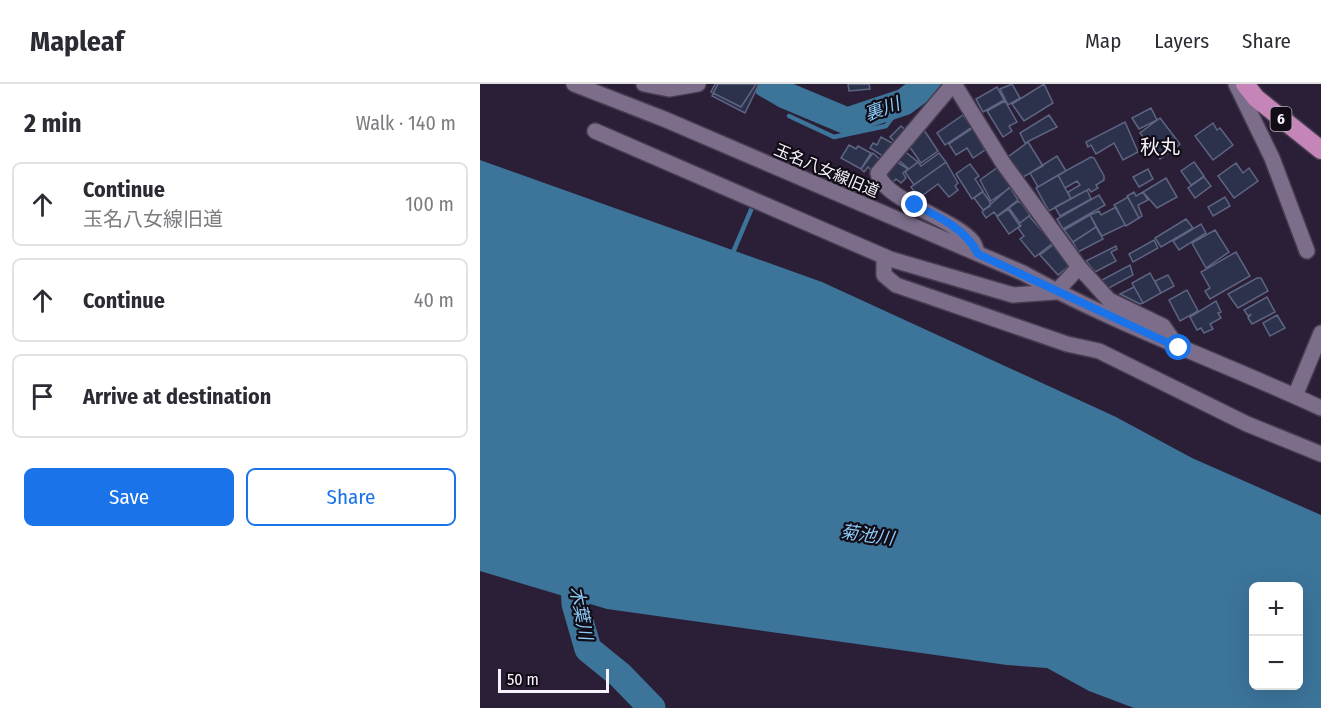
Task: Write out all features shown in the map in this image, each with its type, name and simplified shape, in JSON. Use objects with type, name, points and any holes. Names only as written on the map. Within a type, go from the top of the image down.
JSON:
[{"type":"main road","name":"6","points":[[1245,84],[1256,98],[1309,143],[1321,150]]},
{"type":"street","name":"玉名八女線旧道","points":[[574,84],[663,119],[1023,273],[1056,292],[1179,348],[1321,408]]},
{"type":"street","points":[[644,84],[669,89],[698,84]]},
{"type":"street","points":[[978,254],[972,241],[879,180],[878,173],[953,84],[1003,163],[1079,267],[1109,300],[1163,326],[1179,348]]},
{"type":"street","points":[[1236,84],[1272,158],[1307,251]]},
{"type":"street","points":[[595,131],[884,256],[1013,295],[1056,292],[1079,267]]},
{"type":"street","points":[[884,256],[884,275],[896,285],[1067,344],[1099,351],[1247,424],[1321,454]]},
{"type":"street","points":[[1295,396],[1321,333]]},
{"type":"water","name":"菊池川","points":[[480,160],[822,282],[1116,417],[1192,458],[1321,515],[1321,708],[1134,708],[1089,691],[1047,668],[1007,665],[607,609],[480,571]]},
{"type":"building","points":[[715,84],[756,84],[741,107],[711,92]]},
{"type":"building","points":[[718,84],[759,84],[745,113],[712,96]]},
{"type":"building","points":[[848,84],[869,84],[870,89],[849,91]]},
{"type":"building","points":[[1012,84],[1020,98],[1008,105],[1000,89]]},
{"type":"building","points":[[1044,84],[1053,103],[1024,121],[1012,104]]},
{"type":"building","points":[[997,87],[1004,100],[983,112],[976,99]]},
{"type":"building","points":[[1005,101],[1017,122],[1009,126],[1012,131],[1003,137],[987,111]]},
{"type":"building","points":[[1151,108],[1157,120],[1139,129],[1132,118]]},
{"type":"building","points":[[963,115],[972,127],[945,145],[937,133]]},
{"type":"building","points":[[1049,115],[1057,127],[1025,143],[1020,133]]},
{"type":"building","points":[[1160,118],[1180,144],[1160,159],[1140,133]]},
{"type":"building","points":[[1125,122],[1138,152],[1123,160],[1114,143],[1096,154],[1091,145],[1088,147],[1086,142]]},
{"type":"building","points":[[1213,123],[1217,130],[1220,128],[1233,145],[1213,160],[1195,136]]},
{"type":"building","points":[[901,126],[907,131],[896,143],[890,137]]},
{"type":"building","points":[[973,128],[985,150],[973,158],[967,148],[956,155],[949,144]]},
{"type":"building","points":[[924,130],[938,151],[921,163],[909,146],[914,143],[911,139]]},
{"type":"building","points":[[881,137],[894,144],[886,158],[870,148],[873,143],[877,145]]},
{"type":"building","points":[[1028,142],[1043,166],[1023,177],[1008,157]]},
{"type":"building","points":[[849,145],[856,149],[858,146],[871,153],[861,169],[841,158]]},
{"type":"building","points":[[903,150],[918,162],[909,169],[896,158]]},
{"type":"building","points":[[873,153],[882,161],[873,172],[868,167],[864,172],[861,169]]},
{"type":"building","points":[[939,153],[946,162],[914,185],[905,172],[918,162],[921,166]]},
{"type":"building","points":[[1057,156],[1066,171],[1038,187],[1030,173]]},
{"type":"building","points":[[1091,157],[1094,158],[1104,180],[1096,185],[1098,188],[1091,192],[1089,189],[1071,199],[1068,192],[1080,185],[1077,181],[1065,188],[1058,175]]},
{"type":"building","points":[[892,159],[908,169],[903,173],[906,178],[901,183],[896,179],[892,183],[885,177],[888,173],[884,170]]},
{"type":"building","points":[[946,162],[958,183],[955,186],[958,190],[949,197],[938,184],[919,198],[911,187]]},
{"type":"building","points":[[1194,162],[1204,176],[1191,185],[1181,171]]},
{"type":"building","points":[[1236,163],[1243,173],[1249,168],[1258,181],[1234,198],[1218,176]]},
{"type":"building","points":[[970,164],[979,176],[975,179],[983,191],[972,199],[956,174]]},
{"type":"building","points":[[998,167],[1011,187],[991,201],[980,180]]},
{"type":"building","points":[[1148,169],[1153,179],[1139,187],[1133,177]]},
{"type":"building","points":[[1058,175],[1071,199],[1049,211],[1036,188]]},
{"type":"building","points":[[1204,177],[1211,186],[1195,198],[1188,188]]},
{"type":"building","points":[[1166,178],[1177,197],[1157,208],[1143,192]]},
{"type":"building","points":[[1010,187],[1018,200],[997,216],[994,212],[986,218],[982,212]]},
{"type":"building","points":[[1087,190],[1091,199],[1060,216],[1055,207]]},
{"type":"building","points":[[983,192],[990,206],[983,210],[974,198]]},
{"type":"building","points":[[1134,192],[1136,196],[1143,192],[1148,200],[1138,205],[1142,216],[1139,218],[1127,196]]},
{"type":"building","points":[[1099,195],[1105,205],[1063,229],[1057,219]]},
{"type":"building","points":[[1128,197],[1139,218],[1126,226],[1114,205]]},
{"type":"building","points":[[1225,197],[1230,206],[1213,216],[1208,207]]},
{"type":"building","points":[[1021,202],[1030,215],[1020,223],[1009,208]]},
{"type":"building","points":[[1116,207],[1125,225],[1102,236],[1090,215],[1099,211],[1101,215]]},
{"type":"building","points":[[1008,209],[1020,226],[1009,234],[997,217]]},
{"type":"building","points":[[1090,215],[1096,227],[1073,242],[1064,230]]},
{"type":"building","points":[[1029,216],[1053,243],[1035,257],[1020,239],[1024,236],[1018,228],[1021,226],[1019,224]]},
{"type":"building","points":[[1186,219],[1193,228],[1161,247],[1155,238]]},
{"type":"building","points":[[1201,224],[1206,233],[1179,250],[1173,241]]},
{"type":"building","points":[[1096,227],[1103,239],[1078,252],[1073,242]]},
{"type":"building","points":[[1215,230],[1229,252],[1206,268],[1192,243]]},
{"type":"building","points":[[1154,240],[1158,248],[1133,262],[1129,254]]},
{"type":"building","points":[[1053,245],[1069,266],[1058,275],[1040,255]]},
{"type":"building","points":[[1116,246],[1117,249],[1111,252],[1116,261],[1095,272],[1086,261]]},
{"type":"building","points":[[1236,252],[1250,276],[1210,299],[1205,291],[1210,288],[1201,272]]},
{"type":"building","points":[[1130,265],[1133,275],[1107,289],[1102,280]]},
{"type":"building","points":[[1150,273],[1161,293],[1143,303],[1132,283]]},
{"type":"building","points":[[1168,275],[1174,286],[1161,293],[1155,281]]},
{"type":"building","points":[[1261,278],[1268,291],[1238,308],[1228,294]]},
{"type":"building","points":[[1134,287],[1143,303],[1140,304],[1120,294]]},
{"type":"building","points":[[1187,290],[1198,311],[1180,321],[1169,300]]},
{"type":"building","points":[[1267,297],[1275,312],[1252,324],[1248,318],[1251,314],[1248,316],[1244,310]]},
{"type":"building","points":[[1216,301],[1221,318],[1210,324],[1213,329],[1204,333],[1201,328],[1197,330],[1190,317]]},
{"type":"building","points":[[1277,315],[1285,328],[1270,336],[1263,323]]},
{"type":"waterway","name":"裏川","points":[[766,84],[785,95],[847,121],[904,102],[928,84]]},
{"type":"waterway","points":[[789,116],[834,137],[886,126],[904,102]]},
{"type":"waterway","points":[[734,250],[751,210]]},
{"type":"waterway","name":"木葉川","points":[[573,563],[575,604],[588,649],[620,675],[652,708]]},
{"type":"district","name":"秋丸","points":[[1160,147]]},
{"type":"route","points":[[915,205],[937,216],[972,241],[978,254],[1023,273],[1056,292],[1179,348]]}]
